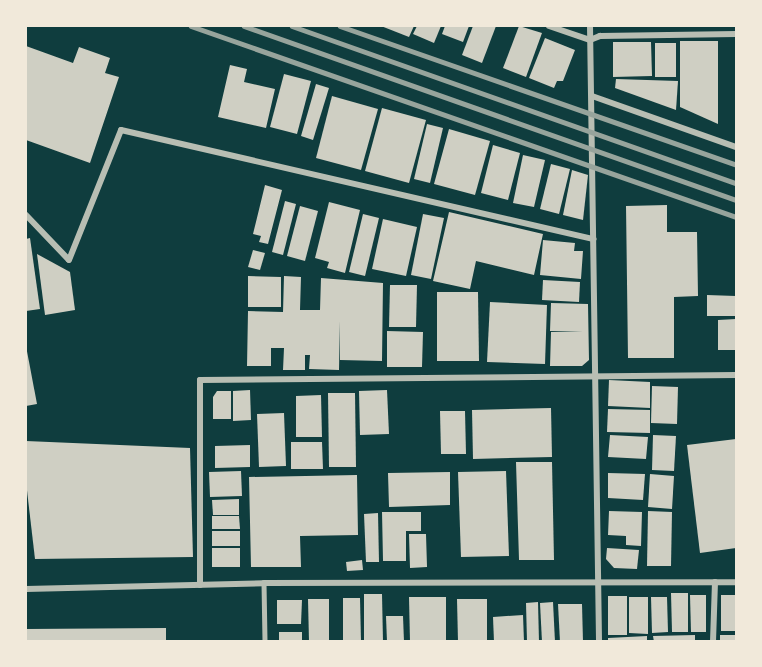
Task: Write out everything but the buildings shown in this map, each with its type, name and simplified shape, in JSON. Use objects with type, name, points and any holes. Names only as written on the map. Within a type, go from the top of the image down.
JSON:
[{"type":"street","points":[[549,26],[590,40],[600,36],[736,34]]},
{"type":"street","points":[[590,26],[597,377],[599,642]]},
{"type":"street","points":[[592,96],[736,147]]},
{"type":"street","points":[[26,215],[69,260],[122,130],[594,239]]},
{"type":"street","points":[[200,585],[200,380],[736,375]]},
{"type":"street","points":[[714,642],[715,582]]},
{"type":"street","points":[[26,589],[264,584],[736,582]]},
{"type":"lane","points":[[264,584],[265,642]]},
{"type":"railway","points":[[191,26],[736,217]]},
{"type":"railway","points":[[244,26],[736,200]]},
{"type":"railway","points":[[292,26],[736,183]]},
{"type":"railway","points":[[340,26],[736,165]]}]
